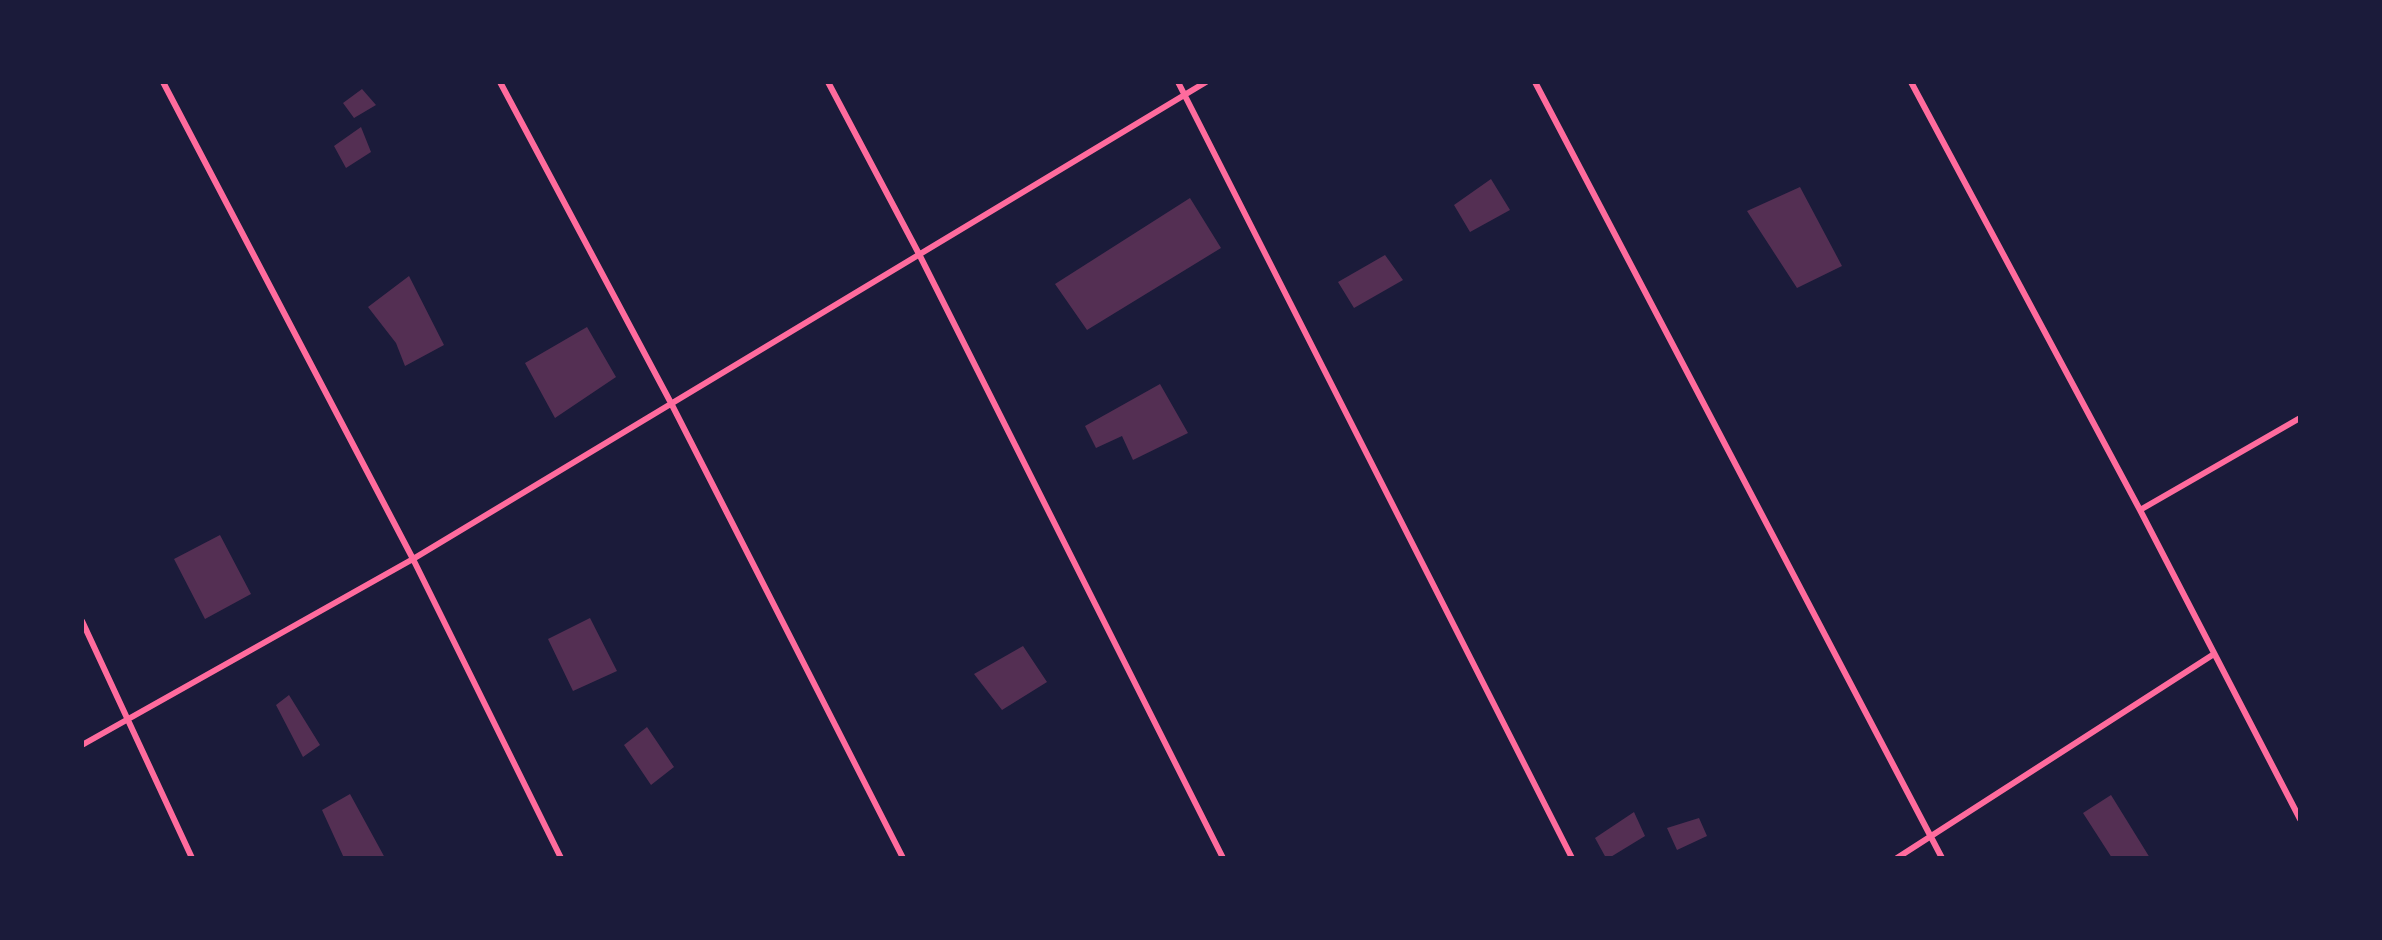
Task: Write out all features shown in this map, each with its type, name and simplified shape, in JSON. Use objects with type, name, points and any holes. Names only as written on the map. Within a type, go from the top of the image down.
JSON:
[{"type":"street","points":[[163,82],[413,559],[561,858]]},
{"type":"street","points":[[500,82],[671,403],[903,858]]},
{"type":"street","points":[[828,82],[919,255],[1223,858]]},
{"type":"street","points":[[1178,82],[1572,858]]},
{"type":"street","points":[[82,745],[413,559],[1206,82]]},
{"type":"street","points":[[1535,82],[1942,858]]},
{"type":"street","points":[[1911,82],[2140,510],[2300,819]]},
{"type":"street","points":[[2140,510],[2300,418]]},
{"type":"street","points":[[82,621],[192,858]]},
{"type":"street","points":[[1897,858],[2214,654]]},
{"type":"building","points":[[362,89],[376,105],[354,118],[343,103]]},
{"type":"building","points":[[361,127],[371,152],[346,168],[334,146]]},
{"type":"building","points":[[1491,179],[1510,210],[1470,232],[1454,205]]},
{"type":"building","points":[[1800,187],[1842,266],[1797,288],[1747,211]]},
{"type":"building","points":[[1190,198],[1221,248],[1087,330],[1055,284]]},
{"type":"building","points":[[1385,255],[1403,280],[1354,308],[1338,282]]},
{"type":"building","points":[[409,276],[444,345],[405,366],[396,343],[368,307]]},
{"type":"building","points":[[587,327],[616,377],[555,418],[525,363]]},
{"type":"building","points":[[1160,384],[1188,433],[1133,460],[1122,436],[1096,448],[1085,426]]},
{"type":"building","points":[[220,535],[251,594],[205,619],[174,559]]},
{"type":"building","points":[[590,618],[617,671],[573,691],[548,639]]},
{"type":"building","points":[[1023,646],[1047,682],[1002,710],[974,674]]},
{"type":"building","points":[[289,695],[320,745],[303,757],[276,705]]},
{"type":"building","points":[[647,727],[674,767],[651,785],[624,745]]},
{"type":"building","points":[[350,794],[385,858],[344,858],[322,810]]},
{"type":"building","points":[[2111,795],[2150,858],[2112,858],[2083,813]]},
{"type":"building","points":[[1634,812],[1645,836],[1606,858],[1595,838]]},
{"type":"building","points":[[1699,818],[1707,836],[1677,850],[1667,828]]}]
